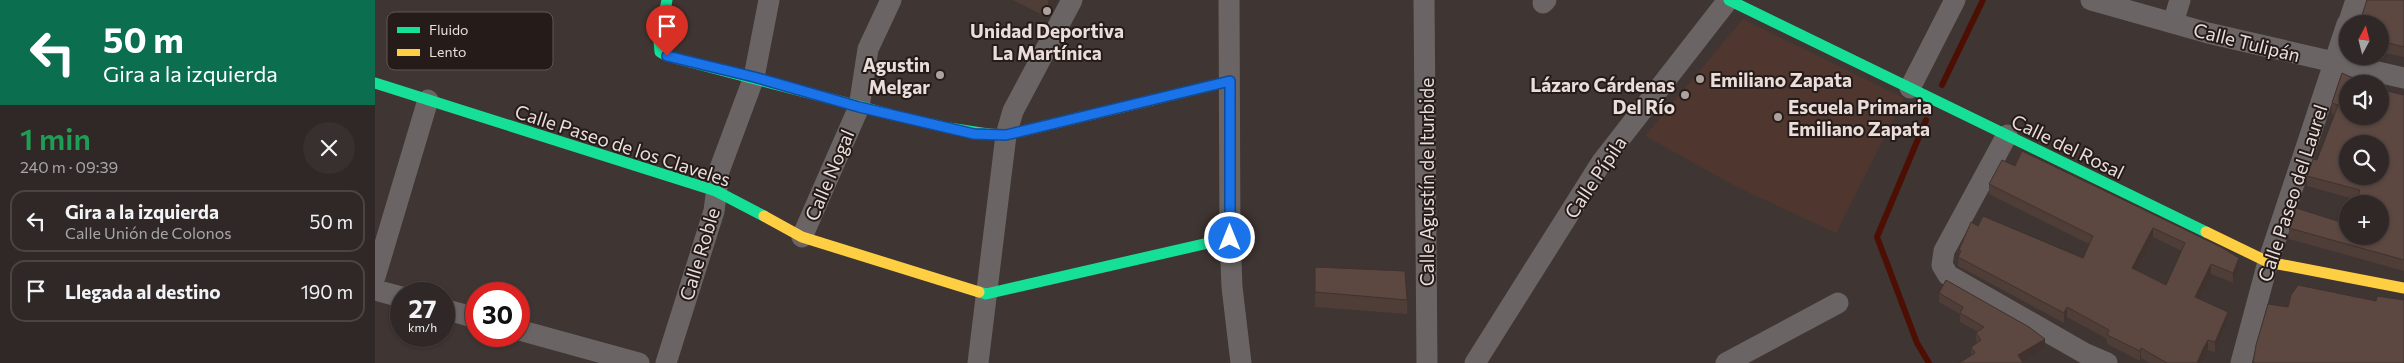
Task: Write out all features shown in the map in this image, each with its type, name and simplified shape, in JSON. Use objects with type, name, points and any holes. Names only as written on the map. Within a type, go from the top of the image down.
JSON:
[{"type":"street","points":[[667,0],[659,41],[660,52],[667,56],[754,77],[859,107],[974,134],[1006,135],[1230,81]]},
{"type":"street","name":"Calle Roble","points":[[666,363],[714,211],[719,170],[754,77],[769,0]]},
{"type":"street","name":"Calle Nogal","points":[[802,238],[859,107],[868,49],[891,0]]},
{"type":"street","points":[[978,363],[1006,135],[1013,111],[1072,0]]},
{"type":"street","points":[[1229,0],[1230,238],[1241,363]]},
{"type":"street","name":"Calle Agustín de Iturbide","points":[[1424,0],[1427,363]]},
{"type":"street","name":"Calle del Rosal","points":[[1729,0],[2268,262],[2404,288]]},
{"type":"street","name":"Calle Pípila","points":[[1475,363],[1601,163],[1729,0]]},
{"type":"street","points":[[1910,88],[1955,0]]},
{"type":"street","name":"Calle Tulipán","points":[[2091,0],[2173,23],[2404,78]]},
{"type":"street","points":[[2173,23],[2180,0]]},
{"type":"street","name":"Calle Paseo del Laurel","points":[[2351,15],[2356,0]]},
{"type":"street","name":"Calle Paseo del Laurel","points":[[2241,363],[2268,262],[2339,51]]},
{"type":"street","name":"Calle Paseo de los Claveles","points":[[375,83],[716,191],[802,238],[986,294],[1230,238]]},
{"type":"street","points":[[375,277],[428,100]]},
{"type":"street","points":[[2007,135],[1944,251],[1942,265],[1948,275],[2078,360],[2107,363]]},
{"type":"street","points":[[375,290],[390,294]]},
{"type":"street","points":[[1726,363],[1838,304]]},
{"type":"street","points":[[530,333],[639,363]]},
{"type":"shaded area","name":"Escuela Primaria Emiliano Zapata","points":[[1743,19],[1904,98],[1836,233],[1739,188],[1645,136]]},
{"type":"building","points":[[2367,0],[2404,0],[2404,47],[2389,43],[2389,15],[2362,15]]},
{"type":"building","points":[[2339,82],[2339,125],[2389,125],[2389,91],[2403,95],[2404,92],[2404,260],[2350,245],[2389,245],[2389,195],[2358,195],[2360,190],[2341,185],[2389,185],[2389,135],[2339,135],[2339,184],[2307,176],[2313,159],[2317,160],[2338,105],[2332,103]]},
{"type":"building","points":[[2022,151],[2221,247],[2239,258],[2233,273],[2211,264],[2195,297],[2228,312],[2215,342],[2208,340],[2197,363],[2167,363],[2141,348],[2140,351],[2107,335],[2109,330],[2067,307],[2064,313],[1958,257],[1971,222],[1978,226],[1983,216],[2083,258],[2093,236],[1989,184],[2002,160],[2015,166]],"holes":[[[2153,228],[2185,243],[2166,285],[2132,268]]]},
{"type":"building","points":[[2296,208],[2339,221],[2339,242],[2289,228]]},
{"type":"building","points":[[1315,267],[1405,271],[1407,300],[1315,292]]},
{"type":"building","points":[[1946,280],[2029,327],[2045,339],[2018,355],[2023,363],[1959,363],[1975,353],[1971,347],[1981,340],[1976,333],[1984,327],[1960,313],[1963,307],[1939,293]]},
{"type":"building","points":[[2298,285],[2376,301],[2377,296],[2404,300],[2404,363],[2253,363],[2256,345],[2268,304],[2288,307],[2291,295]]},
{"type":"waterway","points":[[1942,85],[1983,0]]},
{"type":"waterway","points":[[1926,120],[1877,237],[1917,343],[1929,363]]},
{"type":"traffic: fast","points":[[667,0],[659,41],[660,52],[667,56],[893,115],[949,128],[988,134]]},
{"type":"traffic: fast","points":[[1729,0],[2206,232]]},
{"type":"traffic: fast","points":[[1152,100],[1230,81]]},
{"type":"traffic: fast","points":[[375,83],[716,191],[764,216]]},
{"type":"traffic: fast","points":[[979,292],[986,294],[1230,238]]},
{"type":"traffic: slow","points":[[988,134],[1006,135],[1152,100]]},
{"type":"traffic: slow","points":[[764,216],[802,237],[979,292]]},
{"type":"traffic: slow","points":[[2206,232],[2268,262],[2404,288]]},
{"type":"place","name":"Unidad Deportiva La Martínica","points":[[1047,11]]},
{"type":"place","name":"Agustin Melgar","points":[[940,75]]},
{"type":"place","name":"Emiliano Zapata","points":[[1700,79]]},
{"type":"place","name":"Lázaro Cárdenas Del Río","points":[[1685,95]]},
{"type":"place","name":"Escuela Primaria Emiliano Zapata","points":[[1778,117]]},
{"type":"route","points":[[667,56],[754,77],[859,107],[974,134],[1006,135],[1230,81],[1230,238]]}]
